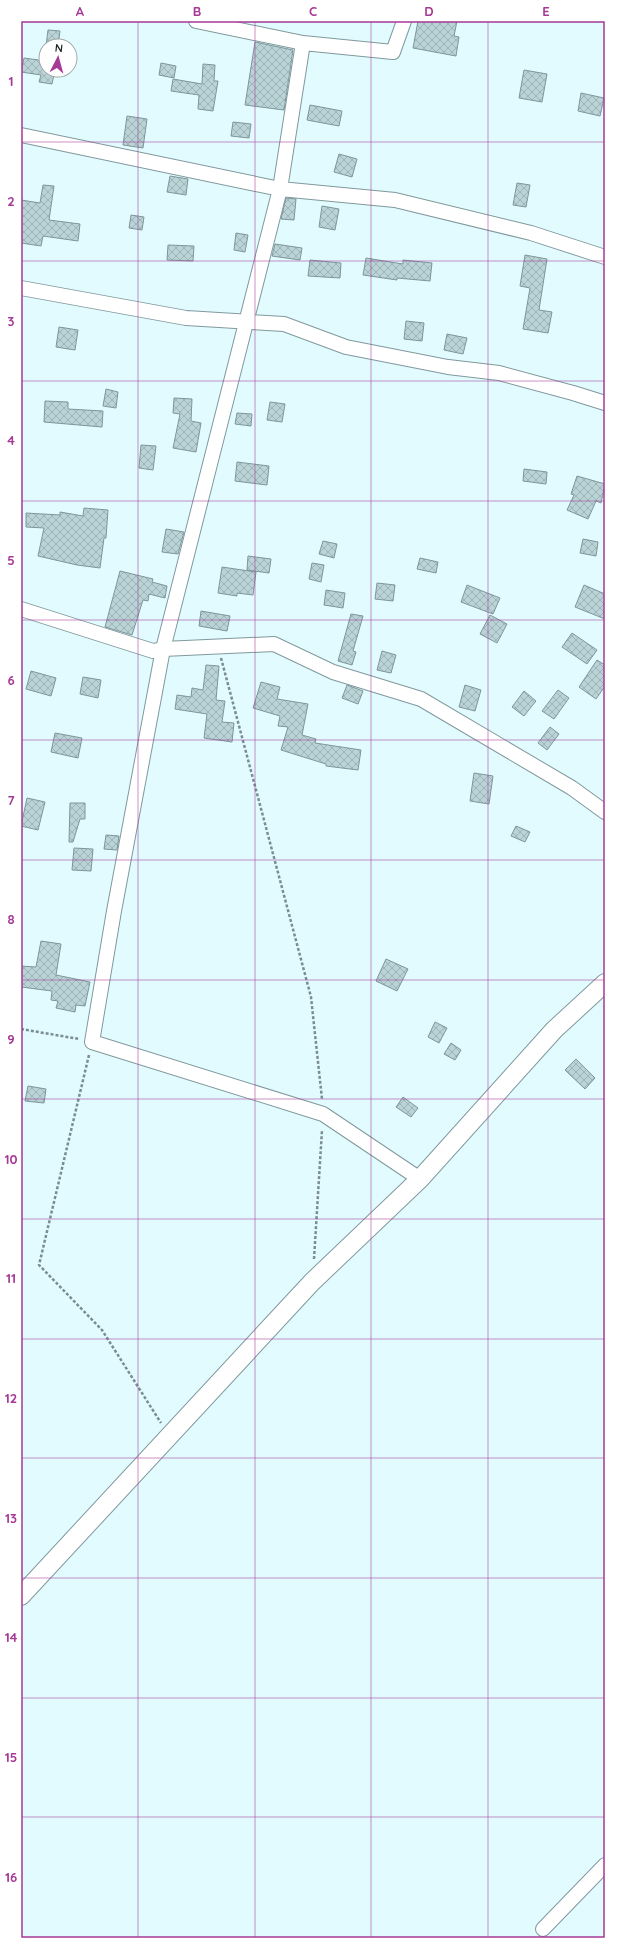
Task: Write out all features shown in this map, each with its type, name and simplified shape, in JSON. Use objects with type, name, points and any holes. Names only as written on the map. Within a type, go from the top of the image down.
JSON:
[{"type":"street","points":[[196,21],[303,42],[393,52],[404,21]]},
{"type":"street","points":[[303,42],[280,189],[163,649],[114,911],[92,1042],[323,1114],[420,1179]]},
{"type":"street","points":[[21,135],[280,189],[395,200],[531,233],[605,257]]},
{"type":"street","points":[[21,288],[186,318],[284,324],[346,347],[448,367],[499,373],[573,392],[605,403]]},
{"type":"street","points":[[21,609],[153,651],[163,649],[274,644],[333,672],[421,699],[572,788],[605,812]]},
{"type":"street","points":[[21,1596],[170,1437],[312,1282],[420,1179],[554,1030],[605,982]]},
{"type":"street","points":[[543,1928],[605,1865]]},
{"type":"path","points":[[218,646],[311,997],[323,1114],[312,1282]]},
{"type":"path","points":[[21,1029],[92,1042],[39,1265],[102,1330],[170,1437]]},
{"type":"building","points":[[418,21],[457,21],[454,36],[459,37],[456,56],[413,48]]},
{"type":"building","points":[[48,30],[60,31],[59,38],[47,38]]},
{"type":"building","points":[[255,42],[293,50],[284,110],[245,105]]},
{"type":"building","points":[[24,58],[38,60],[38,75],[21,72]]},
{"type":"building","points":[[161,63],[176,66],[174,78],[159,75]]},
{"type":"building","points":[[203,64],[215,65],[214,81],[218,81],[213,111],[198,109],[199,95],[171,91],[173,79],[202,84]]},
{"type":"building","points":[[524,70],[547,74],[542,102],[519,98]]},
{"type":"building","points":[[40,78],[53,78],[52,84],[39,82]]},
{"type":"building","points":[[581,93],[604,98],[600,116],[578,111]]},
{"type":"building","points":[[310,105],[342,111],[339,126],[307,120]]},
{"type":"building","points":[[127,116],[147,119],[143,148],[123,145]]},
{"type":"building","points":[[233,122],[251,124],[249,138],[231,136]]},
{"type":"building","points":[[339,154],[357,159],[352,177],[334,172]]},
{"type":"building","points":[[170,176],[188,179],[186,195],[167,192]]},
{"type":"building","points":[[517,183],[530,185],[526,207],[513,205]]},
{"type":"building","points":[[43,185],[54,186],[49,220],[80,224],[78,241],[43,236],[41,246],[21,243],[21,200],[40,203]]},
{"type":"building","points":[[286,198],[296,199],[294,220],[281,219]]},
{"type":"building","points":[[322,206],[339,209],[335,230],[319,227]]},
{"type":"building","points":[[131,215],[144,217],[142,230],[129,228]]},
{"type":"building","points":[[236,233],[248,235],[245,252],[234,250]]},
{"type":"building","points":[[275,244],[302,248],[300,260],[272,256]]},
{"type":"building","points":[[168,245],[194,246],[193,261],[167,260]]},
{"type":"building","points":[[525,255],[547,259],[539,310],[552,312],[548,333],[523,329],[530,288],[520,286]]},
{"type":"building","points":[[366,258],[403,264],[403,260],[432,263],[430,281],[397,278],[397,280],[363,275]]},
{"type":"building","points":[[310,260],[341,263],[340,278],[308,276]]},
{"type":"building","points":[[406,321],[424,323],[422,341],[404,339]]},
{"type":"building","points":[[59,327],[78,330],[75,350],[56,347]]},
{"type":"building","points":[[447,334],[467,338],[463,354],[444,350]]},
{"type":"building","points":[[106,389],[118,392],[116,408],[103,406]]},
{"type":"building","points":[[174,398],[192,399],[191,421],[201,423],[196,452],[173,448],[180,414],[173,413]]},
{"type":"building","points":[[45,401],[68,402],[68,409],[103,411],[102,427],[44,422]]},
{"type":"building","points":[[270,402],[285,404],[282,422],[267,420]]},
{"type":"building","points":[[237,413],[252,414],[251,426],[235,424]]},
{"type":"building","points":[[141,445],[156,446],[153,470],[139,468]]},
{"type":"building","points":[[237,462],[269,466],[267,485],[235,481]]},
{"type":"building","points":[[524,469],[547,472],[546,484],[523,481]]},
{"type":"building","points":[[577,476],[605,484],[601,503],[596,501],[588,519],[567,510],[574,495],[571,494]]},
{"type":"building","points":[[84,508],[108,510],[106,538],[104,538],[100,568],[77,565],[38,556],[44,528],[26,527],[26,513],[60,515],[60,512],[83,516]]},
{"type":"building","points":[[166,529],[184,532],[178,554],[162,552]]},
{"type":"building","points":[[583,539],[598,542],[596,556],[580,553]]},
{"type":"building","points":[[323,541],[337,544],[334,558],[319,554]]},
{"type":"building","points":[[248,556],[271,559],[269,573],[247,570]]},
{"type":"building","points":[[420,558],[438,562],[436,573],[417,569]]},
{"type":"building","points":[[312,563],[324,565],[321,582],[309,579]]},
{"type":"building","points":[[222,567],[256,572],[253,595],[237,593],[237,596],[218,593]]},
{"type":"building","points":[[120,571],[153,579],[152,582],[167,586],[165,598],[149,594],[148,601],[143,600],[132,635],[105,627]]},
{"type":"building","points":[[377,583],[395,585],[393,601],[375,599]]},
{"type":"building","points":[[467,585],[500,598],[493,614],[461,602]]},
{"type":"building","points":[[584,585],[605,594],[605,619],[575,607]]},
{"type":"building","points":[[326,590],[345,593],[343,608],[324,605]]},
{"type":"building","points":[[201,611],[230,616],[227,631],[199,626]]},
{"type":"building","points":[[351,614],[363,616],[353,651],[356,652],[352,665],[338,661]]},
{"type":"building","points":[[490,615],[507,624],[497,643],[480,634]]},
{"type":"building","points":[[572,633],[597,650],[587,664],[562,647]]},
{"type":"building","points":[[382,651],[396,655],[391,673],[377,670]]},
{"type":"building","points":[[597,660],[605,665],[605,686],[596,699],[579,687]]},
{"type":"building","points":[[206,665],[219,666],[216,700],[225,701],[222,722],[234,723],[232,742],[204,738],[207,714],[175,709],[177,695],[191,697],[192,688],[203,690]]},
{"type":"building","points":[[31,671],[56,678],[51,696],[26,689]]},
{"type":"building","points":[[83,677],[101,680],[98,698],[80,694]]},
{"type":"building","points":[[261,682],[280,687],[277,699],[308,704],[302,735],[316,739],[315,743],[361,750],[358,770],[326,766],[326,764],[281,750],[288,727],[278,726],[280,716],[253,708]]},
{"type":"building","points":[[347,685],[363,691],[358,704],[342,698]]},
{"type":"building","points":[[465,685],[481,690],[475,711],[459,707]]},
{"type":"building","points":[[558,690],[569,698],[554,719],[542,711]]},
{"type":"building","points":[[524,691],[536,701],[524,716],[512,707]]},
{"type":"building","points":[[550,727],[559,734],[547,750],[538,743]]},
{"type":"building","points":[[55,733],[82,738],[78,758],[51,752]]},
{"type":"building","points":[[474,773],[493,776],[489,804],[470,801]]},
{"type":"building","points":[[27,798],[45,802],[38,830],[21,826]]},
{"type":"building","points":[[70,803],[85,803],[85,819],[80,819],[73,842],[69,842]]},
{"type":"building","points":[[516,826],[530,832],[525,842],[511,836]]},
{"type":"building","points":[[106,835],[119,836],[117,850],[104,849]]},
{"type":"building","points":[[74,848],[93,849],[91,871],[72,870]]},
{"type":"building","points":[[41,941],[61,944],[56,975],[90,982],[85,1006],[76,1005],[75,1012],[56,1008],[58,1001],[51,1000],[52,991],[21,987],[21,966],[36,967]]},
{"type":"building","points":[[386,959],[408,969],[397,991],[376,981]]},
{"type":"building","points":[[435,1022],[447,1028],[439,1043],[428,1037]]},
{"type":"building","points":[[451,1043],[461,1050],[455,1060],[444,1054]]},
{"type":"building","points":[[576,1059],[595,1078],[585,1089],[565,1070]]},
{"type":"building","points":[[28,1086],[46,1089],[44,1103],[25,1101]]},
{"type":"building","points":[[403,1097],[418,1108],[411,1117],[396,1107]]}]
